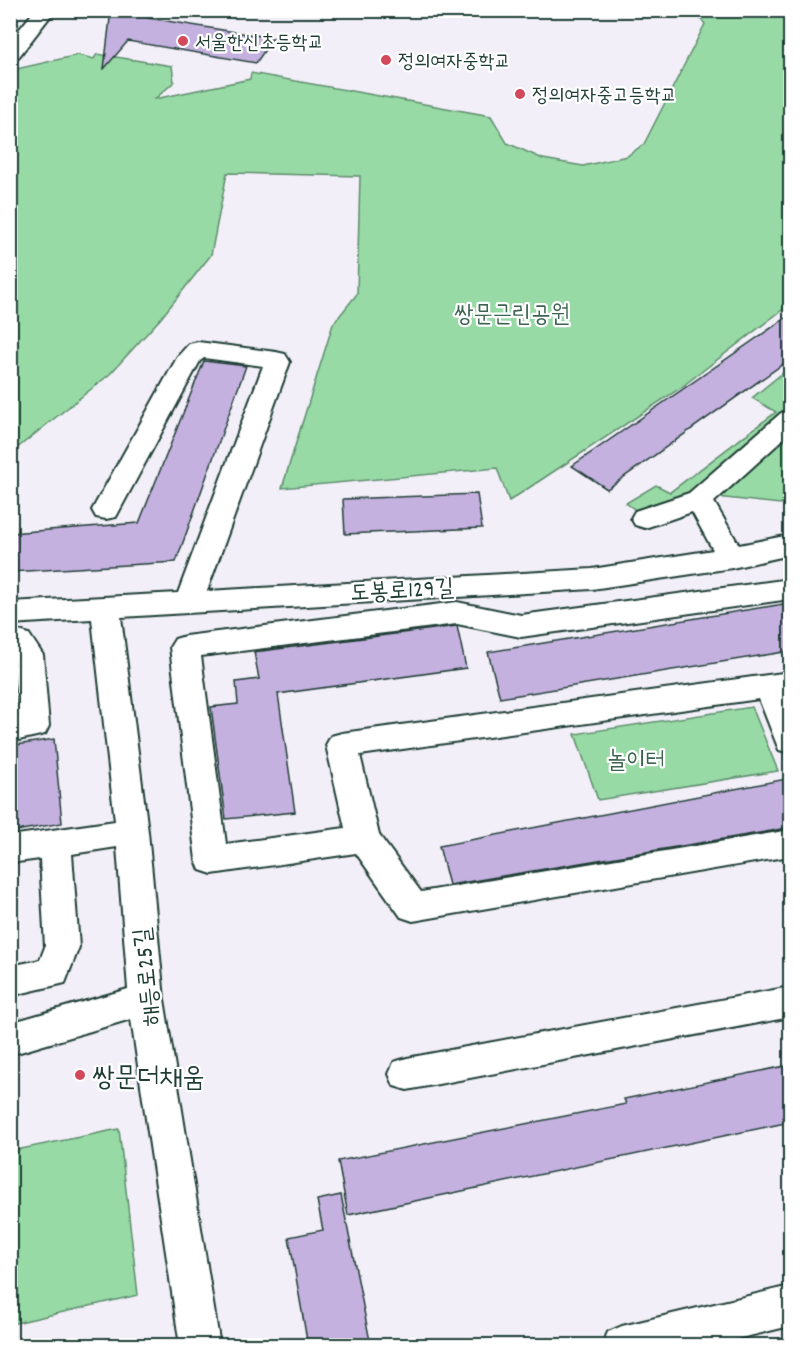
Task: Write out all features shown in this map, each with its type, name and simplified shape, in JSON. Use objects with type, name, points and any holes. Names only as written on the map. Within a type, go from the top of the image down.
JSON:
[{"type":"street","points":[[10,55],[46,10]]},
{"type":"street","points":[[106,510],[190,356],[198,350],[204,350],[278,362],[189,601]]},
{"type":"street","points":[[645,518],[699,500],[790,419]]},
{"type":"street","points":[[699,500],[732,558]]},
{"type":"street","name":"도봉로129길","points":[[10,613],[592,579],[732,558],[790,545]]},
{"type":"street","points":[[364,839],[212,861],[185,647],[457,613],[521,626],[790,589]]},
{"type":"street","name":"해등로25길","points":[[105,607],[132,832],[146,999],[200,1346]]},
{"type":"street","points":[[10,643],[19,642],[28,655],[34,726],[10,730]]},
{"type":"street","points":[[790,741],[780,684],[342,745],[364,839],[413,907],[790,843]]},
{"type":"street","points":[[10,850],[132,832]]},
{"type":"street","points":[[10,981],[53,972],[62,947],[55,842]]},
{"type":"street","points":[[10,1039],[146,999]]},
{"type":"street","points":[[407,1074],[790,1002]]},
{"type":"street","points":[[622,1346],[790,1306]]},
{"type":"green space","name":"쌍문근린공원","points":[[693,11],[790,11],[790,304],[679,389],[509,501],[497,468],[282,488],[333,324],[357,294],[360,176],[227,173],[211,255],[161,318],[110,374],[11,453],[10,95],[15,91],[11,86],[12,70],[78,55],[94,59],[97,54],[172,66],[174,82],[155,99],[250,79],[251,73],[491,116],[507,143],[543,159],[583,166],[627,156],[644,144],[705,24]]},
{"type":"green space","points":[[790,367],[790,505],[698,495],[641,514],[626,503],[656,485],[670,492],[776,412],[752,398]]},
{"type":"green space","name":"놀이터","points":[[752,707],[778,771],[598,800],[575,734]]},
{"type":"green space","points":[[119,1129],[138,1295],[11,1324],[11,1151]]},
{"type":"building","points":[[111,10],[154,10],[148,18],[273,38],[256,63],[128,41],[104,69]]},
{"type":"building","points":[[790,315],[790,359],[607,489],[572,466]]},
{"type":"building","points":[[204,361],[246,366],[176,562],[10,572],[10,533],[139,523]]},
{"type":"building","points":[[477,494],[482,528],[345,534],[343,499]]},
{"type":"building","points":[[790,603],[790,651],[500,698],[488,652]]},
{"type":"building","points":[[457,626],[466,668],[278,694],[295,812],[226,819],[211,707],[238,704],[236,682],[259,679],[254,652]]},
{"type":"building","points":[[54,739],[62,823],[10,832],[10,746]]},
{"type":"building","points":[[786,779],[790,795],[790,827],[771,831],[449,885],[439,846]]},
{"type":"building","points":[[790,1065],[790,1122],[348,1215],[338,1161],[626,1104],[624,1099]]},
{"type":"building","points":[[341,1195],[371,1346],[308,1346],[289,1237],[323,1230],[317,1200]]},
{"type":"place","name":"서울한신초등학교","points":[[183,41]]},
{"type":"place","name":"정의여자중학교","points":[[386,60]]},
{"type":"place","name":"정의여자중고등학교","points":[[520,94]]},
{"type":"place","name":"쌍문더채움","points":[[80,1075]]}]
